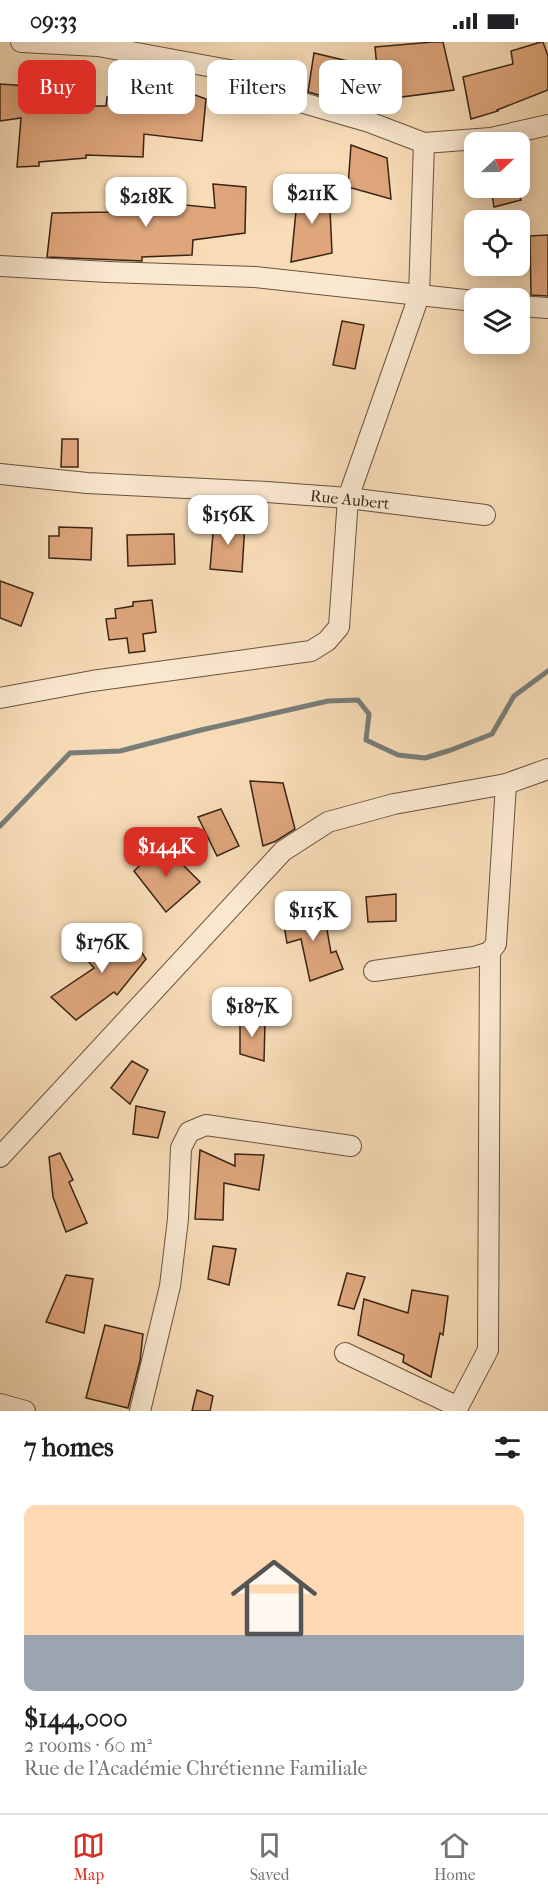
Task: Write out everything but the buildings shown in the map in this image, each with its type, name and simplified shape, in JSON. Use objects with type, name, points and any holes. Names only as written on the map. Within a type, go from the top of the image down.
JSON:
[{"type":"street","points":[[21,42],[98,46],[251,74],[300,102],[369,122],[424,143],[491,138],[548,125]]},
{"type":"street","points":[[0,698],[92,681],[311,651],[327,641],[339,627],[348,498],[419,296],[424,143]]},
{"type":"street","points":[[0,266],[255,277],[464,300]]},
{"type":"street","points":[[530,307],[548,308]]},
{"type":"street","name":"Rue Aubert","points":[[0,474],[87,483],[348,498],[485,514]]},
{"type":"street","points":[[0,1156],[283,851],[328,822],[394,804],[506,784],[548,770]]},
{"type":"street","points":[[374,972],[474,957],[490,952],[496,944],[506,784]]},
{"type":"street","points":[[345,1353],[457,1409],[488,1350],[490,952]]},
{"type":"street","points":[[140,1411],[170,1286],[178,1219],[181,1148],[189,1132],[206,1125],[351,1146]]},
{"type":"street","points":[[0,1404],[25,1411]]},
{"type":"waterway","points":[[0,826],[70,753],[120,751],[328,701],[358,700],[369,714],[366,740],[398,755],[425,758],[492,734],[514,696],[548,671]]}]
